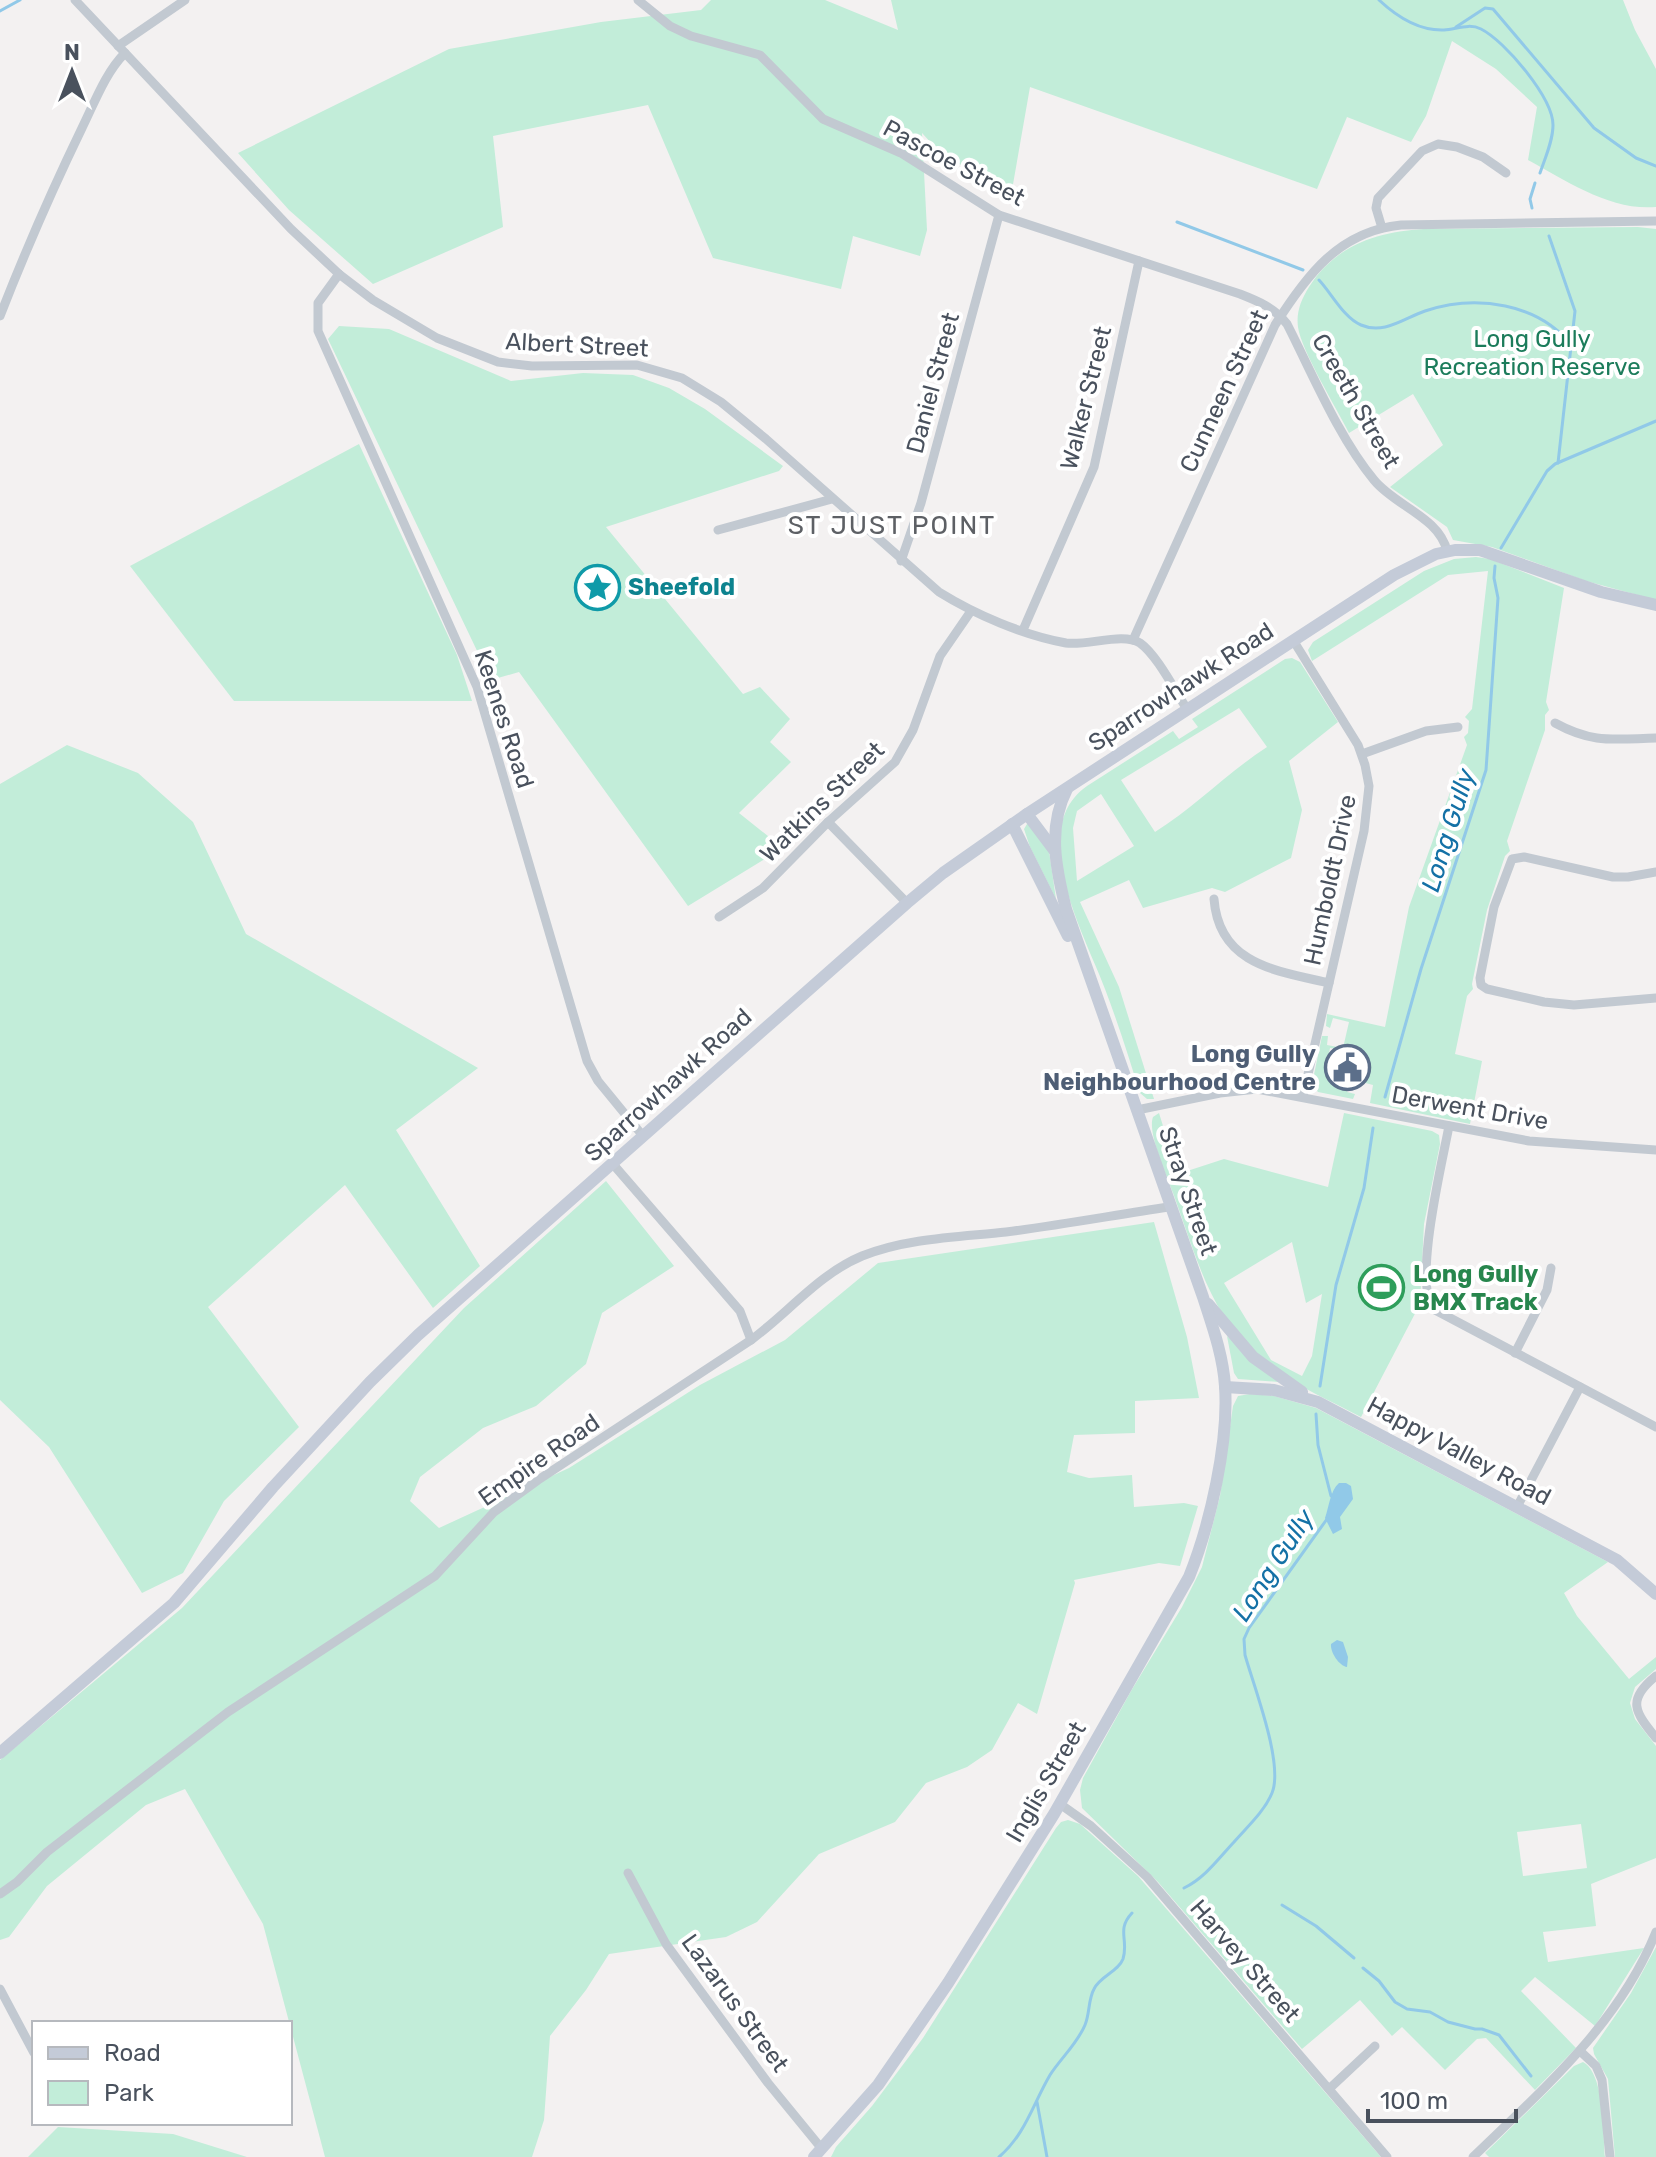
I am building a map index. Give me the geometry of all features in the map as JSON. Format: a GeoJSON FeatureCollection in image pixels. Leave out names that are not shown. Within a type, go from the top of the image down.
{"type":"FeatureCollection","features":[{"type":"Feature","properties":{"kind":"main road"},"geometry":{"type":"LineString","coordinates":[[1447,551],[1470,549],[1488,552],[1587,587],[1656,605]]}},
{"type":"Feature","properties":{"kind":"main road","name":"Sparrowhawk Road"},"geometry":{"type":"LineString","coordinates":[[0,1753],[174,1603],[244,1520],[370,1382],[430,1325],[943,873],[1069,786],[1293,640],[1410,566],[1447,551]]}},
{"type":"Feature","properties":{"kind":"main road","name":"Stray Street"},"geometry":{"type":"LineString","coordinates":[[1069,786],[1057,816],[1055,852],[1066,909],[1203,1297],[1221,1357],[1225,1387]]}},
{"type":"Feature","properties":{"kind":"main road"},"geometry":{"type":"LineString","coordinates":[[1027,814],[1055,852]]}},
{"type":"Feature","properties":{"kind":"main road","name":"Stray Street"},"geometry":{"type":"LineString","coordinates":[[1012,824],[1025,855],[1085,967]]}},
{"type":"Feature","properties":{"kind":"main road"},"geometry":{"type":"LineString","coordinates":[[1203,1297],[1253,1357],[1318,1402]]}},
{"type":"Feature","properties":{"kind":"main road","name":"Happy Valley Road"},"geometry":{"type":"LineString","coordinates":[[1225,1387],[1274,1390],[1318,1402],[1617,1560],[1656,1594]]}},
{"type":"Feature","properties":{"kind":"main road","name":"Inglis Street"},"geometry":{"type":"LineString","coordinates":[[818,2153],[862,2105],[910,2042],[1060,1804],[1181,1592],[1197,1557],[1216,1477],[1225,1387]]}},
{"type":"Feature","properties":{"kind":"street","name":"Albert Street"},"geometry":{"type":"LineString","coordinates":[[75,0],[291,229],[339,274],[373,300],[423,331],[479,356],[520,365],[637,365],[682,378],[733,411],[901,561],[939,592],[971,611],[1049,639],[1079,644],[1133,640]]}},
{"type":"Feature","properties":{"kind":"street"},"geometry":{"type":"LineString","coordinates":[[0,315],[44,208],[122,50],[185,0]]}},
{"type":"Feature","properties":{"kind":"street","name":"Pascoe Street"},"geometry":{"type":"LineString","coordinates":[[638,0],[670,26],[691,36],[760,55],[823,119],[901,153],[999,215],[1240,294],[1281,316]]}},
{"type":"Feature","properties":{"kind":"street"},"geometry":{"type":"LineString","coordinates":[[1382,228],[1376,208],[1378,198],[1428,147],[1442,144],[1457,147],[1488,160],[1506,173]]}},
{"type":"Feature","properties":{"kind":"street","name":"Daniel Street"},"geometry":{"type":"LineString","coordinates":[[901,561],[921,503],[999,215]]}},
{"type":"Feature","properties":{"kind":"street","name":"Cunneen Street"},"geometry":{"type":"LineString","coordinates":[[1133,640],[1262,350],[1281,316],[1332,253],[1353,238],[1382,228],[1421,224],[1656,221]]}},
{"type":"Feature","properties":{"kind":"street","name":"Walker Street"},"geometry":{"type":"LineString","coordinates":[[1023,630],[1094,467],[1139,261]]}},
{"type":"Feature","properties":{"kind":"street","name":"Keenes Road"},"geometry":{"type":"LineString","coordinates":[[339,274],[318,303],[318,331],[477,687],[587,1061],[598,1081],[643,1136]]}},
{"type":"Feature","properties":{"kind":"street","name":"Creeth Street"},"geometry":{"type":"LineString","coordinates":[[1281,316],[1366,470],[1389,496],[1438,531],[1447,551]]}},
{"type":"Feature","properties":{"kind":"street"},"geometry":{"type":"LineString","coordinates":[[718,530],[832,499]]}},
{"type":"Feature","properties":{"kind":"street","name":"Watkins Street"},"geometry":{"type":"LineString","coordinates":[[719,917],[763,888],[828,822],[887,771],[901,754],[940,656],[971,611]]}},
{"type":"Feature","properties":{"kind":"street"},"geometry":{"type":"LineString","coordinates":[[1133,640],[1149,652],[1187,709]]}},
{"type":"Feature","properties":{"kind":"street","name":"Humboldt Drive"},"geometry":{"type":"LineString","coordinates":[[1293,640],[1352,734],[1368,775],[1368,809],[1303,1096]]}},
{"type":"Feature","properties":{"kind":"street"},"geometry":{"type":"LineString","coordinates":[[1555,723],[1580,736],[1594,739],[1656,738]]}},
{"type":"Feature","properties":{"kind":"street"},"geometry":{"type":"LineString","coordinates":[[1362,754],[1426,731],[1458,727]]}},
{"type":"Feature","properties":{"kind":"street"},"geometry":{"type":"LineString","coordinates":[[828,822],[907,903]]}},
{"type":"Feature","properties":{"kind":"street"},"geometry":{"type":"LineString","coordinates":[[1656,872],[1613,877],[1524,857],[1514,858],[1494,907],[1480,983],[1487,989],[1566,1004],[1656,998]]}},
{"type":"Feature","properties":{"kind":"street"},"geometry":{"type":"LineString","coordinates":[[1214,899],[1221,929],[1240,954],[1270,969],[1329,983]]}},
{"type":"Feature","properties":{"kind":"street","name":"Derwent Drive"},"geometry":{"type":"LineString","coordinates":[[1137,1110],[1233,1090],[1257,1089],[1529,1141],[1656,1150]]}},
{"type":"Feature","properties":{"kind":"street"},"geometry":{"type":"LineString","coordinates":[[1449,1126],[1430,1221],[1427,1301],[1435,1310],[1653,1426],[1656,1414]]}},
{"type":"Feature","properties":{"kind":"street"},"geometry":{"type":"LineString","coordinates":[[612,1163],[740,1311],[751,1340]]}},
{"type":"Feature","properties":{"kind":"street","name":"Empire Road"},"geometry":{"type":"LineString","coordinates":[[0,1894],[47,1852],[228,1712],[435,1576],[494,1512],[751,1340],[830,1274],[862,1257],[905,1244],[1169,1207]]}},
{"type":"Feature","properties":{"kind":"street"},"geometry":{"type":"LineString","coordinates":[[1515,1353],[1547,1290],[1551,1268]]}},
{"type":"Feature","properties":{"kind":"street"},"geometry":{"type":"LineString","coordinates":[[1517,1507],[1580,1387]]}},
{"type":"Feature","properties":{"kind":"street"},"geometry":{"type":"LineString","coordinates":[[1656,1676],[1641,1689],[1637,1697],[1637,1710],[1656,1738]]}},
{"type":"Feature","properties":{"kind":"street","name":"Harvey Street"},"geometry":{"type":"LineString","coordinates":[[1060,1804],[1091,1826],[1147,1877],[1387,2157]]}},
{"type":"Feature","properties":{"kind":"street","name":"Lazarus Street"},"geometry":{"type":"LineString","coordinates":[[628,1873],[666,1944],[818,2153]]}},
{"type":"Feature","properties":{"kind":"street"},"geometry":{"type":"LineString","coordinates":[[1473,2157],[1580,2051],[1627,1988],[1656,1932]]}},
{"type":"Feature","properties":{"kind":"street"},"geometry":{"type":"LineString","coordinates":[[0,1989],[32,2049]]}},
{"type":"Feature","properties":{"kind":"street"},"geometry":{"type":"LineString","coordinates":[[1329,2089],[1375,2046]]}},
{"type":"Feature","properties":{"kind":"street"},"geometry":{"type":"LineString","coordinates":[[1580,2051],[1596,2066],[1602,2080],[1610,2157]]}},
{"type":"Feature","properties":{"kind":"green space"},"geometry":{"type":"Polygon","coordinates":[[[711,0],[825,0],[898,30],[891,0],[1623,0],[1656,69],[1656,207],[1622,204],[1589,193],[1528,160],[1537,107],[1496,69],[1452,41],[1426,116],[1411,142],[1347,117],[1317,189],[1030,87],[1012,190],[943,156],[922,133],[927,230],[920,256],[853,236],[841,289],[713,258],[648,105],[493,136],[503,227],[373,284],[289,210],[238,153],[449,49],[601,22],[701,10],[711,0]]]}},
{"type":"Feature","properties":{"kind":"green space","name":"Long Gully Recreation Reserve"},"geometry":{"type":"Polygon","coordinates":[[[1424,229],[1656,229],[1656,600],[1586,581],[1492,547],[1453,540],[1447,527],[1390,487],[1443,445],[1413,394],[1349,433],[1320,380],[1298,327],[1298,311],[1309,287],[1320,273],[1359,243],[1390,233],[1424,229]]]}},
{"type":"Feature","properties":{"kind":"green space"},"geometry":{"type":"Polygon","coordinates":[[[339,326],[389,329],[511,381],[583,373],[633,375],[669,388],[705,409],[783,466],[779,471],[606,527],[743,694],[760,687],[790,719],[770,742],[791,762],[739,813],[783,848],[688,906],[519,672],[491,680],[328,339],[339,326]]]}},
{"type":"Feature","properties":{"kind":"green space"},"geometry":{"type":"Polygon","coordinates":[[[359,444],[457,655],[472,701],[234,701],[130,566],[359,444]]]}},
{"type":"Feature","properties":{"kind":"green space"},"geometry":{"type":"Polygon","coordinates":[[[1454,559],[1490,559],[1564,588],[1546,702],[1549,710],[1545,715],[1545,730],[1507,841],[1510,851],[1505,856],[1487,910],[1473,989],[1467,996],[1455,1054],[1482,1061],[1470,1124],[1370,1103],[1373,1085],[1358,1081],[1362,1079],[1366,1054],[1330,1048],[1329,1070],[1334,1071],[1336,1080],[1349,1083],[1347,1092],[1355,1094],[1353,1099],[1318,1092],[1312,1084],[1322,1036],[1328,1036],[1327,1045],[1343,1048],[1349,1022],[1333,1018],[1330,1028],[1326,1026],[1327,1014],[1385,1027],[1409,907],[1467,745],[1464,737],[1468,733],[1469,721],[1465,717],[1472,709],[1488,571],[1448,575],[1312,661],[1308,650],[1313,642],[1424,571],[1454,559]]]}},
{"type":"Feature","properties":{"kind":"green space"},"geometry":{"type":"Polygon","coordinates":[[[1285,659],[1300,662],[1338,722],[1289,761],[1302,810],[1291,858],[1225,892],[1212,888],[1143,908],[1129,880],[1080,902],[1119,987],[1154,1099],[1147,1099],[1140,1093],[1110,1002],[1074,913],[1060,855],[1061,828],[1069,805],[1087,786],[1173,731],[1179,739],[1198,727],[1192,719],[1285,659]],[[1239,708],[1121,780],[1155,832],[1267,747],[1239,708]],[[1101,794],[1077,811],[1073,828],[1077,881],[1134,846],[1101,794]]]}},
{"type":"Feature","properties":{"kind":"green space"},"geometry":{"type":"Polygon","coordinates":[[[67,745],[138,773],[193,822],[246,934],[478,1068],[396,1130],[480,1266],[433,1308],[345,1185],[208,1307],[299,1427],[224,1501],[183,1573],[142,1593],[49,1447],[0,1400],[0,784],[67,745]]]}},
{"type":"Feature","properties":{"kind":"green space"},"geometry":{"type":"Polygon","coordinates":[[[1027,824],[1049,851],[1056,899],[1030,847],[1024,829],[1027,824]]]}},
{"type":"Feature","properties":{"kind":"green space"},"geometry":{"type":"Polygon","coordinates":[[[1159,1113],[1178,1174],[1224,1159],[1328,1187],[1344,1113],[1439,1135],[1440,1144],[1424,1224],[1420,1304],[1361,1417],[1292,1381],[1267,1364],[1239,1337],[1226,1319],[1196,1258],[1162,1166],[1155,1144],[1153,1117],[1159,1113]],[[1292,1242],[1224,1283],[1271,1360],[1302,1376],[1312,1356],[1322,1294],[1306,1303],[1292,1242]]]}},
{"type":"Feature","properties":{"kind":"green space"},"geometry":{"type":"Polygon","coordinates":[[[606,1181],[674,1266],[602,1313],[586,1364],[536,1406],[483,1428],[420,1477],[410,1501],[439,1528],[569,1468],[700,1385],[785,1340],[878,1263],[1154,1222],[1187,1337],[1199,1398],[1135,1401],[1135,1433],[1074,1435],[1067,1472],[1089,1478],[1132,1475],[1134,1507],[1184,1503],[1198,1506],[1180,1566],[1159,1563],[1074,1580],[1037,1714],[1018,1703],[992,1750],[967,1767],[926,1783],[895,1822],[819,1854],[757,1922],[726,1937],[609,1954],[550,2036],[544,2120],[532,2157],[325,2157],[292,2033],[292,2021],[289,2021],[263,1924],[185,1789],[146,1805],[47,1886],[9,1937],[0,1940],[0,1760],[182,1608],[464,1308],[606,1181]]]}},
{"type":"Feature","properties":{"kind":"green space"},"geometry":{"type":"Polygon","coordinates":[[[1227,1336],[1279,1382],[1238,1379],[1227,1336]]]}},
{"type":"Feature","properties":{"kind":"green space"},"geometry":{"type":"Polygon","coordinates":[[[1238,1396],[1274,1396],[1316,1408],[1608,1562],[1564,1593],[1577,1616],[1629,1679],[1656,1657],[1656,1669],[1635,1687],[1630,1703],[1635,1719],[1656,1746],[1656,1858],[1591,1884],[1596,1926],[1543,1932],[1548,1962],[1644,1948],[1595,2026],[1535,1977],[1521,1991],[1576,2048],[1535,2090],[1486,2038],[1477,2039],[1445,2070],[1402,2027],[1392,2036],[1360,2000],[1302,2049],[1158,1882],[1082,1808],[1080,1790],[1083,1778],[1202,1567],[1220,1496],[1233,1406],[1238,1396]],[[1581,1824],[1517,1832],[1523,1876],[1587,1868],[1581,1824]]]}},
{"type":"Feature","properties":{"kind":"green space"},"geometry":{"type":"Polygon","coordinates":[[[1068,1820],[1080,1824],[1138,1876],[1381,2157],[831,2157],[923,2038],[1056,1828],[1068,1820]]]}},
{"type":"Feature","properties":{"kind":"green space"},"geometry":{"type":"Polygon","coordinates":[[[1656,1947],[1656,2157],[1615,2157],[1608,2079],[1593,2048],[1631,1993],[1656,1947]]]}},
{"type":"Feature","properties":{"kind":"green space"},"geometry":{"type":"Polygon","coordinates":[[[1583,2062],[1590,2069],[1599,2091],[1605,2157],[1489,2157],[1485,2153],[1574,2066],[1583,2062]]]}},
{"type":"Feature","properties":{"kind":"green space"},"geometry":{"type":"Polygon","coordinates":[[[58,2127],[173,2134],[247,2157],[28,2157],[58,2127]]]}},
{"type":"Feature","properties":{"kind":"water"},"geometry":{"type":"Polygon","coordinates":[[[1339,1483],[1351,1486],[1353,1499],[1340,1517],[1342,1529],[1333,1534],[1325,1518],[1339,1483]]]}},
{"type":"Feature","properties":{"kind":"water"},"geometry":{"type":"Polygon","coordinates":[[[1337,1640],[1343,1642],[1348,1657],[1347,1667],[1338,1661],[1332,1651],[1331,1644],[1337,1640]]]}},
{"type":"Feature","properties":{"kind":"waterway"},"geometry":{"type":"LineString","coordinates":[[0,11],[20,0]]}},
{"type":"Feature","properties":{"kind":"waterway"},"geometry":{"type":"LineString","coordinates":[[1379,0],[1400,17],[1417,25],[1435,30],[1472,26],[1491,35],[1502,45],[1537,86],[1551,114],[1552,137],[1540,173]]}},
{"type":"Feature","properties":{"kind":"waterway"},"geometry":{"type":"LineString","coordinates":[[1456,27],[1485,8],[1493,9],[1594,128],[1636,158],[1656,166]]}},
{"type":"Feature","properties":{"kind":"waterway"},"geometry":{"type":"LineString","coordinates":[[1532,208],[1530,199],[1535,183]]}},
{"type":"Feature","properties":{"kind":"waterway"},"geometry":{"type":"LineString","coordinates":[[1177,222],[1303,270]]}},
{"type":"Feature","properties":{"kind":"waterway"},"geometry":{"type":"LineString","coordinates":[[1549,236],[1575,311],[1558,463]]}},
{"type":"Feature","properties":{"kind":"waterway"},"geometry":{"type":"LineString","coordinates":[[1319,280],[1349,317],[1369,328],[1386,327],[1445,306],[1485,303],[1505,306],[1542,320],[1572,346]]}},
{"type":"Feature","properties":{"kind":"waterway","name":"Long Gully"},"geometry":{"type":"LineString","coordinates":[[1501,548],[1547,471],[1555,464],[1656,421]]}},
{"type":"Feature","properties":{"kind":"waterway","name":"Long Gully"},"geometry":{"type":"LineString","coordinates":[[1385,1097],[1421,969],[1486,770],[1498,598],[1495,566]]}},
{"type":"Feature","properties":{"kind":"waterway","name":"Long Gully"},"geometry":{"type":"LineString","coordinates":[[1320,1386],[1336,1285],[1364,1188],[1373,1128]]}},
{"type":"Feature","properties":{"kind":"waterway","name":"Long Gully"},"geometry":{"type":"LineString","coordinates":[[1316,1414],[1318,1445],[1331,1496]]}},
{"type":"Feature","properties":{"kind":"waterway","name":"Long Gully"},"geometry":{"type":"LineString","coordinates":[[1184,1888],[1199,1879],[1217,1861],[1260,1813],[1272,1793],[1275,1780],[1271,1745],[1245,1655],[1244,1639],[1327,1519]]}},
{"type":"Feature","properties":{"kind":"waterway"},"geometry":{"type":"LineString","coordinates":[[1282,1905],[1316,1926],[1354,1958]]}},
{"type":"Feature","properties":{"kind":"waterway","name":"Long Gully"},"geometry":{"type":"LineString","coordinates":[[999,2157],[1016,2139],[1050,2075],[1082,2032],[1097,1985],[1121,1963],[1125,1925],[1132,1913]]}},
{"type":"Feature","properties":{"kind":"waterway"},"geometry":{"type":"LineString","coordinates":[[1363,1968],[1379,1981],[1395,2002],[1407,2009],[1430,2012],[1448,2022],[1499,2035],[1531,2076]]}},
{"type":"Feature","properties":{"kind":"waterway"},"geometry":{"type":"LineString","coordinates":[[1037,2102],[1047,2157]]}},
{"type":"Feature","properties":{"kind":"place","name":"Sheefold"},"geometry":{"type":"Point","coordinates":[597,587]}},
{"type":"Feature","properties":{"kind":"place","name":"Long Gully Neighbourhood Centre"},"geometry":{"type":"Point","coordinates":[1347,1068]}},
{"type":"Feature","properties":{"kind":"place","name":"Long Gully BMX Track"},"geometry":{"type":"Point","coordinates":[1382,1288]}},
{"type":"Feature","properties":{"kind":"district","name":"ST JUST POINT"},"geometry":{"type":"Point","coordinates":[892,525]}}]}
